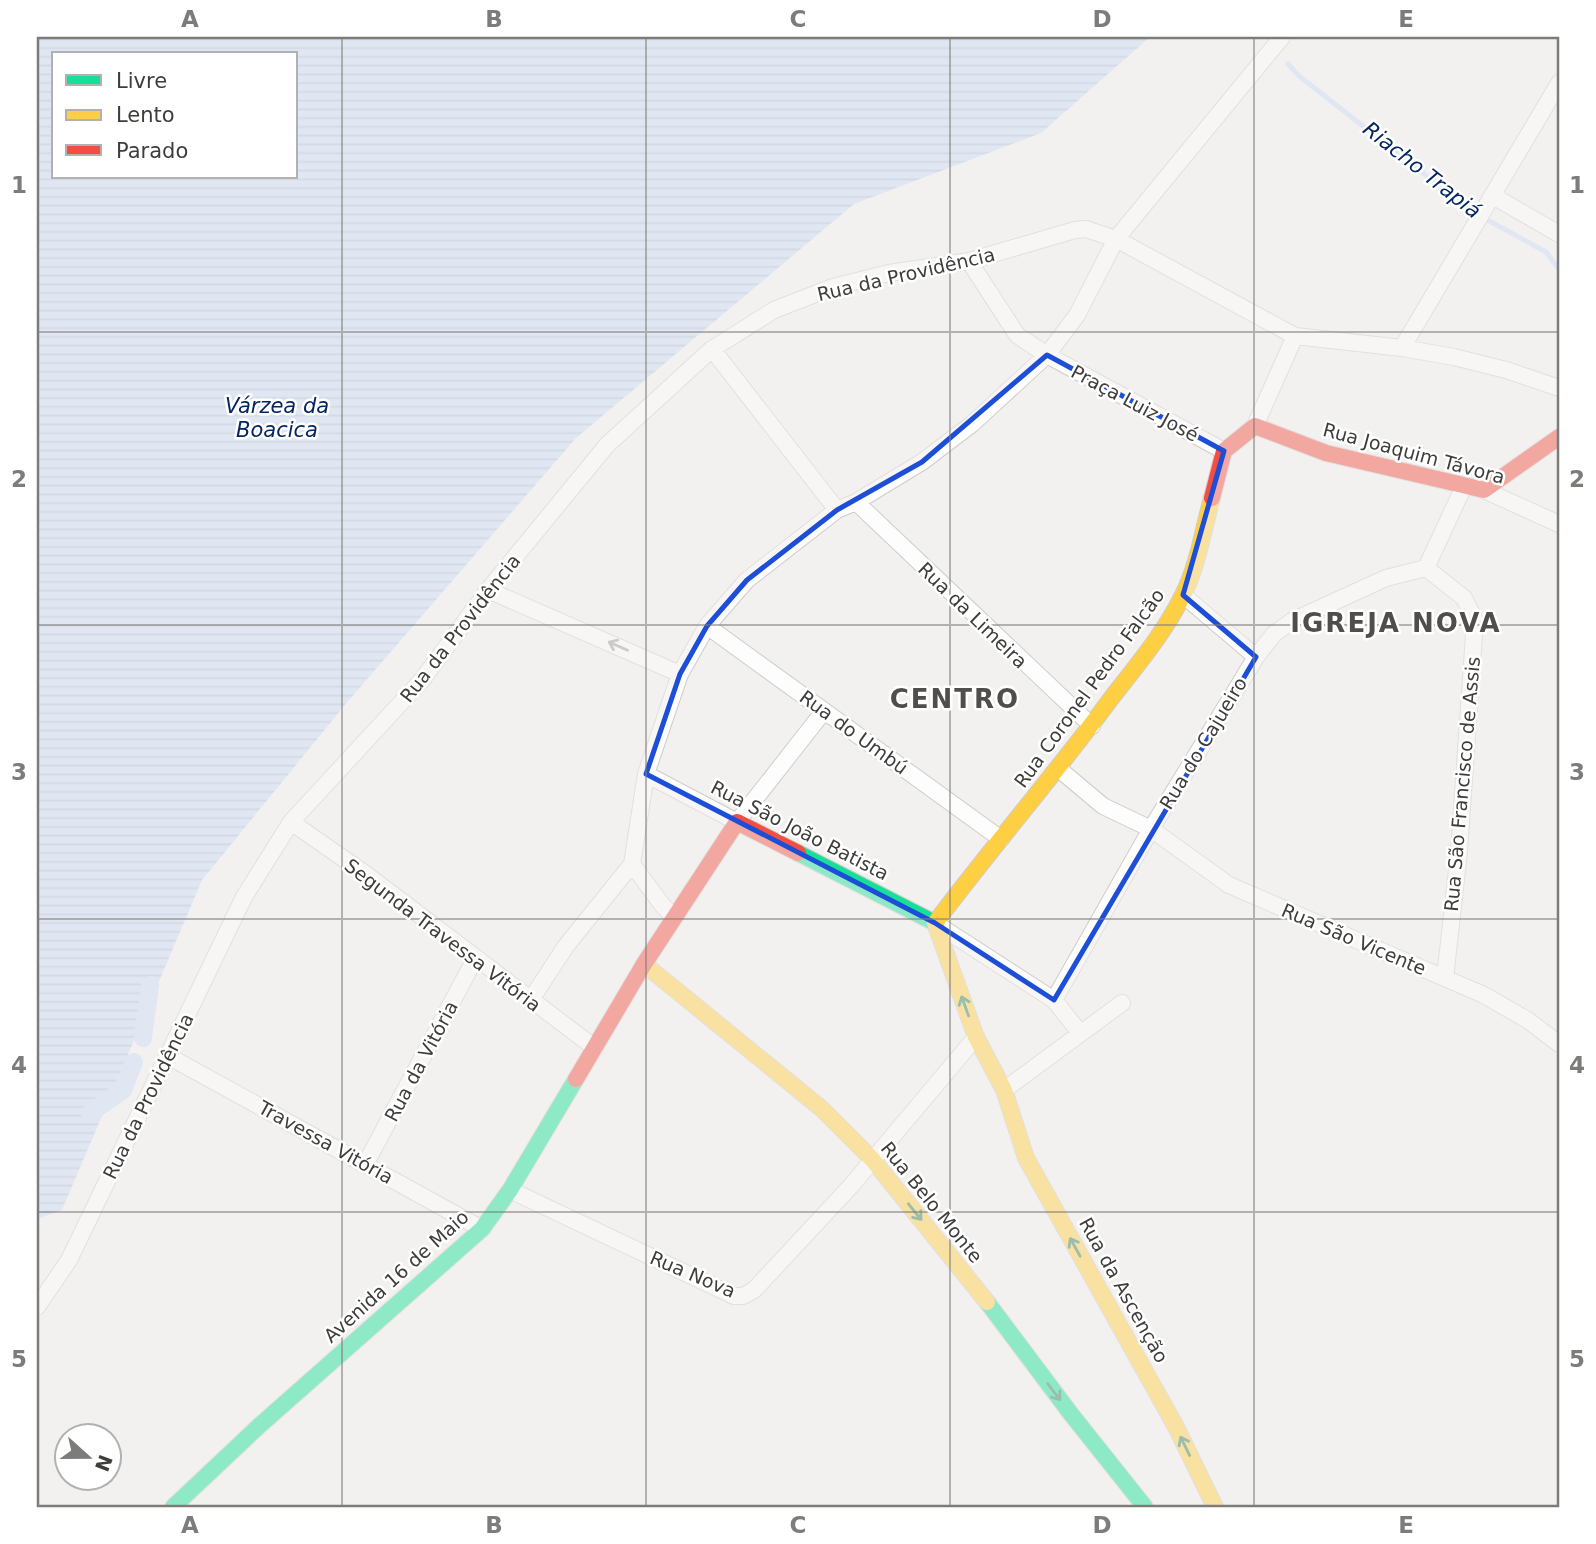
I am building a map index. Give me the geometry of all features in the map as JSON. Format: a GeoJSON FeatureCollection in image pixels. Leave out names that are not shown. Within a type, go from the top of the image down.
{"type":"FeatureCollection","features":[{"type":"Feature","properties":{"kind":"street"},"geometry":{"type":"LineString","coordinates":[[530,1001],[566,947],[632,864],[646,774],[680,674],[707,626],[747,580],[837,510],[856,502],[922,462],[962,432],[1046,355],[1077,315],[1116,239],[1282,37]]}},
{"type":"Feature","properties":{"kind":"street"},"geometry":{"type":"LineString","coordinates":[[1402,348],[1559,83]]}},
{"type":"Feature","properties":{"kind":"street"},"geometry":{"type":"LineString","coordinates":[[1490,201],[1559,234]]}},
{"type":"Feature","properties":{"kind":"street","name":"Rua da Providência"},"geometry":{"type":"LineString","coordinates":[[37,1307],[69,1260],[244,897],[291,822],[422,680],[488,590],[607,445],[712,349],[774,310],[833,287],[889,273],[969,261],[1086,229],[1116,239],[1294,336]]}},
{"type":"Feature","properties":{"kind":"street","name":"Praça Luiz José"},"geometry":{"type":"LineString","coordinates":[[969,261],[1017,335],[1046,355],[1224,451]]}},
{"type":"Feature","properties":{"kind":"street"},"geometry":{"type":"LineString","coordinates":[[1224,451],[1255,426],[1294,336],[1402,348],[1454,357],[1506,370],[1559,388]]}},
{"type":"Feature","properties":{"kind":"street"},"geometry":{"type":"LineString","coordinates":[[712,349],[837,510]]}},
{"type":"Feature","properties":{"kind":"street","name":"Rua Joaquim Távora"},"geometry":{"type":"LineString","coordinates":[[1255,426],[1326,453],[1484,491],[1559,524]]}},
{"type":"Feature","properties":{"kind":"street"},"geometry":{"type":"LineString","coordinates":[[1484,491],[1559,437]]}},
{"type":"Feature","properties":{"kind":"street","name":"Rua Coronel Pedro Falcão"},"geometry":{"type":"LineString","coordinates":[[935,923],[1092,726],[1159,635],[1183,596],[1194,566],[1224,451]]}},
{"type":"Feature","properties":{"kind":"street"},"geometry":{"type":"LineString","coordinates":[[1426,568],[1464,486]]}},
{"type":"Feature","properties":{"kind":"street","name":"Rua da Limeira"},"geometry":{"type":"LineString","coordinates":[[856,502],[1092,726]]}},
{"type":"Feature","properties":{"kind":"street","name":"Rua do Cajueiro"},"geometry":{"type":"LineString","coordinates":[[1054,1000],[1151,829],[1256,657],[1274,634],[1292,621],[1386,578],[1426,568]]}},
{"type":"Feature","properties":{"kind":"street","name":"Rua São Francisco de Assis"},"geometry":{"type":"LineString","coordinates":[[1426,568],[1464,598],[1475,620],[1459,852],[1445,978]]}},
{"type":"Feature","properties":{"kind":"street"},"geometry":{"type":"LineString","coordinates":[[488,590],[680,674]]}},
{"type":"Feature","properties":{"kind":"street"},"geometry":{"type":"LineString","coordinates":[[1183,596],[1256,657]]}},
{"type":"Feature","properties":{"kind":"street","name":"Rua do Umbú"},"geometry":{"type":"LineString","coordinates":[[707,626],[1000,839]]}},
{"type":"Feature","properties":{"kind":"street"},"geometry":{"type":"LineString","coordinates":[[737,822],[824,711]]}},
{"type":"Feature","properties":{"kind":"street","name":"Rua São Vicente"},"geometry":{"type":"LineString","coordinates":[[1059,769],[1103,806],[1151,829],[1229,885],[1483,995],[1529,1021],[1559,1044]]}},
{"type":"Feature","properties":{"kind":"street","name":"Rua São João Batista"},"geometry":{"type":"LineString","coordinates":[[646,774],[935,923]]}},
{"type":"Feature","properties":{"kind":"street","name":"Segunda Travessa Vitória"},"geometry":{"type":"LineString","coordinates":[[291,822],[595,1048]]}},
{"type":"Feature","properties":{"kind":"street","name":"Avenida 16 de Maio"},"geometry":{"type":"LineString","coordinates":[[173,1507],[259,1426],[482,1229],[510,1190],[644,964],[737,822]]}},
{"type":"Feature","properties":{"kind":"street"},"geometry":{"type":"LineString","coordinates":[[632,864],[674,917]]}},
{"type":"Feature","properties":{"kind":"street"},"geometry":{"type":"LineString","coordinates":[[935,923],[1054,1000],[1080,1033]]}},
{"type":"Feature","properties":{"kind":"street","name":"Rua da Ascenção"},"geometry":{"type":"LineString","coordinates":[[935,923],[976,1037],[1004,1090],[1026,1157],[1176,1427],[1215,1507]]}},
{"type":"Feature","properties":{"kind":"street","name":"Rua da Vitória"},"geometry":{"type":"LineString","coordinates":[[366,1163],[475,959]]}},
{"type":"Feature","properties":{"kind":"street","name":"Rua Belo Monte"},"geometry":{"type":"LineString","coordinates":[[644,964],[822,1109],[872,1159],[996,1313],[1145,1507]]}},
{"type":"Feature","properties":{"kind":"street"},"geometry":{"type":"LineString","coordinates":[[1004,1090],[1122,1003]]}},
{"type":"Feature","properties":{"kind":"street"},"geometry":{"type":"LineString","coordinates":[[872,1159],[976,1037]]}},
{"type":"Feature","properties":{"kind":"street","name":"Travessa Vitória"},"geometry":{"type":"LineString","coordinates":[[168,1056],[482,1229]]}},
{"type":"Feature","properties":{"kind":"street","name":"Rua Nova"},"geometry":{"type":"LineString","coordinates":[[510,1190],[734,1296],[743,1296],[754,1290],[850,1187],[872,1159]]}},
{"type":"Feature","properties":{"kind":"highlighted area"},"geometry":{"type":"Polygon","coordinates":[[[1047,355],[1224,451],[1183,595],[1256,657],[1054,1000],[935,923],[646,774],[680,674],[707,626],[747,580],[837,510],[922,462],[1047,355]]]}},
{"type":"Feature","properties":{"kind":"water","name":"Várzea da Boacica"},"geometry":{"type":"Polygon","coordinates":[[[37,37],[1150,37],[1041,133],[854,204],[576,438],[349,700],[202,880],[62,1210],[37,1219],[37,37]]]}},
{"type":"Feature","properties":{"kind":"waterway","name":"Riacho Trapiá"},"geometry":{"type":"LineString","coordinates":[[1288,64],[1299,76],[1473,212],[1546,252],[1559,269]]}},
{"type":"Feature","properties":{"kind":"waterway"},"geometry":{"type":"LineString","coordinates":[[143,1038],[150,985]]}},
{"type":"Feature","properties":{"kind":"waterway"},"geometry":{"type":"LineString","coordinates":[[90,1113],[123,1090],[134,1062]]}},
{"type":"Feature","properties":{"kind":"traffic: fast"},"geometry":{"type":"LineString","coordinates":[[798,853],[935,923]]}},
{"type":"Feature","properties":{"kind":"traffic: fast"},"geometry":{"type":"LineString","coordinates":[[173,1507],[259,1426],[482,1229],[510,1190],[576,1079]]}},
{"type":"Feature","properties":{"kind":"traffic: fast"},"geometry":{"type":"LineString","coordinates":[[987,1302],[1145,1507]]}},
{"type":"Feature","properties":{"kind":"traffic: slow"},"geometry":{"type":"LineString","coordinates":[[935,923],[1091,725],[1168,622],[1193,572],[1212,498]]}},
{"type":"Feature","properties":{"kind":"traffic: slow"},"geometry":{"type":"LineString","coordinates":[[935,923],[976,1037],[1004,1090],[1026,1158],[1176,1427],[1215,1507]]}},
{"type":"Feature","properties":{"kind":"traffic: slow"},"geometry":{"type":"LineString","coordinates":[[644,964],[822,1109],[872,1159],[987,1302]]}},
{"type":"Feature","properties":{"kind":"traffic: jam"},"geometry":{"type":"LineString","coordinates":[[1212,498],[1224,451],[1255,426],[1326,453],[1484,490],[1559,437]]}},
{"type":"Feature","properties":{"kind":"traffic: jam"},"geometry":{"type":"LineString","coordinates":[[576,1079],[644,964],[737,822],[798,853]]}},
{"type":"Feature","properties":{"kind":"district","name":"IGREJA NOVA"},"geometry":{"type":"Point","coordinates":[1396,623]}},
{"type":"Feature","properties":{"kind":"district","name":"CENTRO"},"geometry":{"type":"Point","coordinates":[955,699]}}]}
